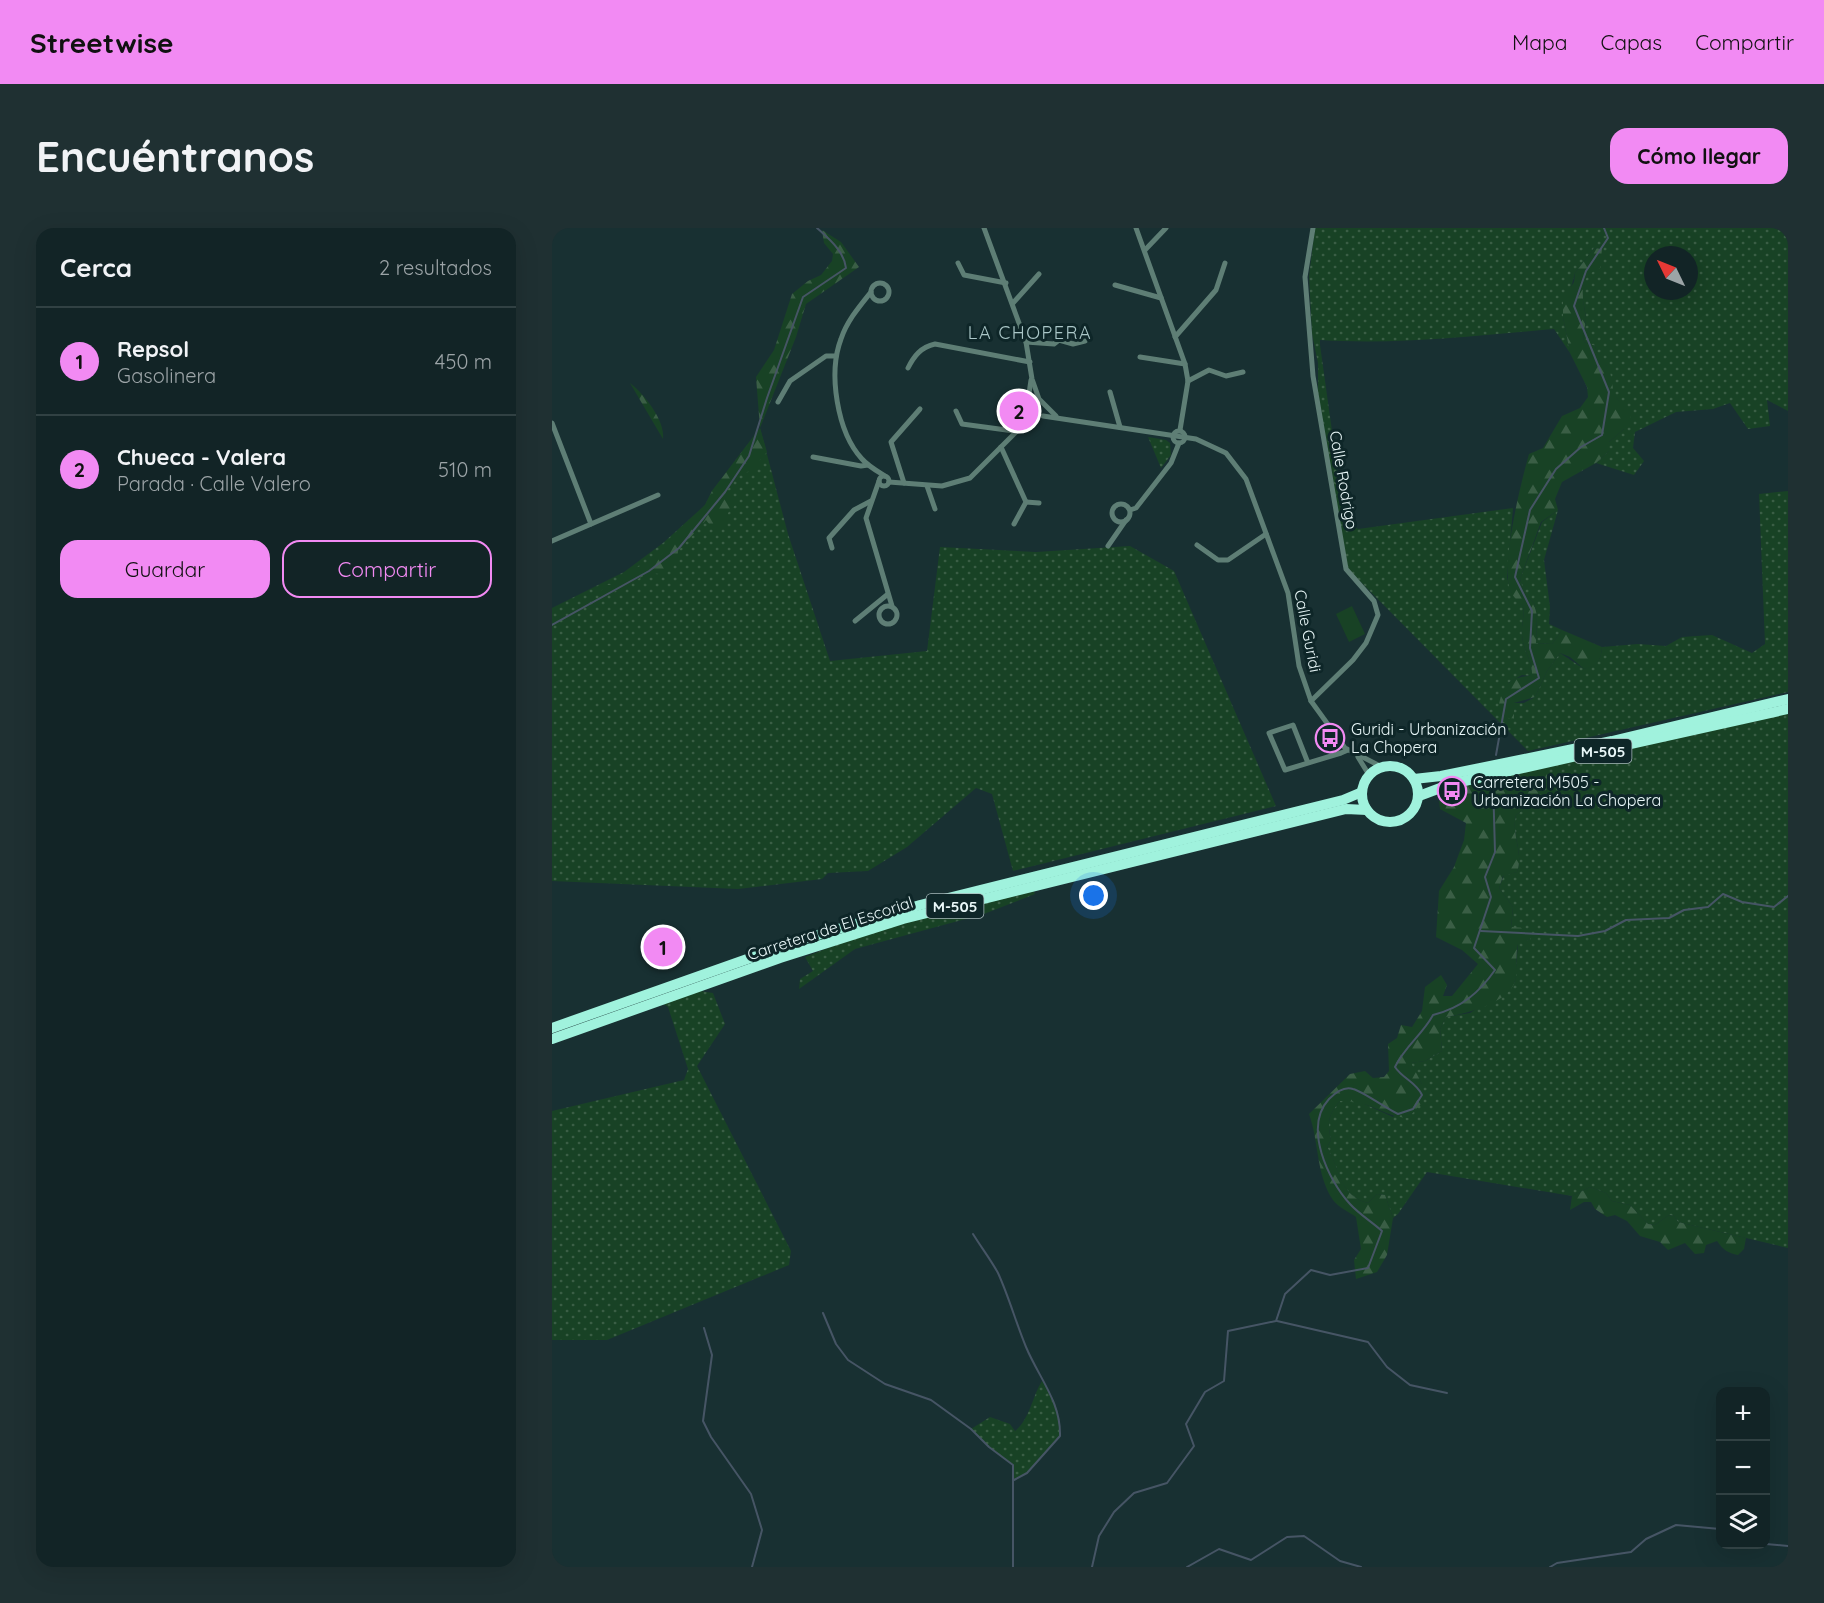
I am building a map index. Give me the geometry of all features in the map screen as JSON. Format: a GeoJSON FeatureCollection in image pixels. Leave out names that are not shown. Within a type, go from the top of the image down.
{"type":"FeatureCollection","features":[{"type":"Feature","properties":{"kind":"highway","name":"M-505"},"geometry":{"type":"LineString","coordinates":[[1382,767],[1400,767],[1414,778],[1441,776],[1612,741],[1788,699]]}},
{"type":"Feature","properties":{"kind":"highway","name":"M-505"},"geometry":{"type":"LineString","coordinates":[[1367,810],[1374,818],[1393,823],[1410,814],[1419,796],[1451,784],[1788,710]]}},
{"type":"Feature","properties":{"kind":"highway"},"geometry":{"type":"LineString","coordinates":[[1367,810],[1362,792],[1369,775],[1382,767]]}},
{"type":"Feature","properties":{"kind":"highway"},"geometry":{"type":"LineString","coordinates":[[1414,778],[1419,796]]}},
{"type":"Feature","properties":{"kind":"highway","name":"Carretera de El Escorial"},"geometry":{"type":"LineString","coordinates":[[552,1029],[804,939],[920,905],[1332,802],[1362,792]]}},
{"type":"Feature","properties":{"kind":"highway","name":"Carretera de El Escorial"},"geometry":{"type":"LineString","coordinates":[[552,1039],[780,958],[903,919],[1346,809],[1367,810]]}},
{"type":"Feature","properties":{"kind":"street"},"geometry":{"type":"LineString","coordinates":[[984,228],[1013,303],[1026,342],[1032,379],[1044,406],[1042,416],[1035,420],[1029,419],[1023,412]]}},
{"type":"Feature","properties":{"kind":"street"},"geometry":{"type":"LineString","coordinates":[[1136,228],[1185,364],[1188,381],[1180,430],[1173,436],[1179,443]]}},
{"type":"Feature","properties":{"kind":"street"},"geometry":{"type":"LineString","coordinates":[[1145,250],[1166,228]]}},
{"type":"Feature","properties":{"kind":"street","name":"Calle Rodrigo"},"geometry":{"type":"LineString","coordinates":[[1311,701],[1353,660],[1366,643],[1378,615],[1374,601],[1346,569],[1312,376],[1305,277],[1313,228]]}},
{"type":"Feature","properties":{"kind":"street"},"geometry":{"type":"LineString","coordinates":[[958,263],[964,275],[1006,283]]}},
{"type":"Feature","properties":{"kind":"street"},"geometry":{"type":"LineString","coordinates":[[1175,337],[1216,290],[1225,263]]}},
{"type":"Feature","properties":{"kind":"street"},"geometry":{"type":"LineString","coordinates":[[1013,303],[1039,274]]}},
{"type":"Feature","properties":{"kind":"street"},"geometry":{"type":"LineString","coordinates":[[1115,285],[1161,298]]}},
{"type":"Feature","properties":{"kind":"street"},"geometry":{"type":"LineString","coordinates":[[871,292],[853,315],[836,356],[835,392],[842,418],[853,444],[870,467],[884,480],[942,486],[970,478],[1014,431],[1029,419]]}},
{"type":"Feature","properties":{"kind":"street"},"geometry":{"type":"LineString","coordinates":[[1026,342],[1054,344],[1059,340],[1073,344],[1086,341]]}},
{"type":"Feature","properties":{"kind":"street"},"geometry":{"type":"LineString","coordinates":[[908,368],[912,359],[925,346],[935,344],[1030,362]]}},
{"type":"Feature","properties":{"kind":"street"},"geometry":{"type":"LineString","coordinates":[[778,402],[790,381],[826,357],[836,356]]}},
{"type":"Feature","properties":{"kind":"street"},"geometry":{"type":"LineString","coordinates":[[1140,357],[1185,364]]}},
{"type":"Feature","properties":{"kind":"street"},"geometry":{"type":"LineString","coordinates":[[1188,381],[1209,370],[1226,376],[1243,372]]}},
{"type":"Feature","properties":{"kind":"street"},"geometry":{"type":"LineString","coordinates":[[1014,431],[1023,412],[1023,405],[1028,400],[1032,379]]}},
{"type":"Feature","properties":{"kind":"street"},"geometry":{"type":"LineString","coordinates":[[1110,392],[1120,427]]}},
{"type":"Feature","properties":{"kind":"street"},"geometry":{"type":"LineString","coordinates":[[1028,400],[1039,399]]}},
{"type":"Feature","properties":{"kind":"street","name":"Calle Guridi"},"geometry":{"type":"LineString","coordinates":[[1044,406],[1057,416]]}},
{"type":"Feature","properties":{"kind":"street"},"geometry":{"type":"LineString","coordinates":[[904,483],[891,442],[920,409]]}},
{"type":"Feature","properties":{"kind":"street"},"geometry":{"type":"LineString","coordinates":[[956,411],[962,424],[1014,431]]}},
{"type":"Feature","properties":{"kind":"street","name":"Calle Guridi"},"geometry":{"type":"LineString","coordinates":[[1042,416],[1057,416],[1207,442],[1233,459],[1246,479],[1288,593],[1299,666],[1311,701],[1348,750],[1382,767]]}},
{"type":"Feature","properties":{"kind":"street"},"geometry":{"type":"LineString","coordinates":[[552,423],[554,435],[591,524]]}},
{"type":"Feature","properties":{"kind":"street"},"geometry":{"type":"LineString","coordinates":[[1108,546],[1126,520],[1130,510],[1136,508],[1171,463],[1179,443],[1186,438],[1180,430]]}},
{"type":"Feature","properties":{"kind":"street"},"geometry":{"type":"LineString","coordinates":[[1001,447],[1026,502]]}},
{"type":"Feature","properties":{"kind":"street"},"geometry":{"type":"LineString","coordinates":[[813,457],[870,467]]}},
{"type":"Feature","properties":{"kind":"street"},"geometry":{"type":"LineString","coordinates":[[884,480],[872,500],[866,518],[867,528],[892,606]]}},
{"type":"Feature","properties":{"kind":"street"},"geometry":{"type":"LineString","coordinates":[[927,486],[935,509]]}},
{"type":"Feature","properties":{"kind":"street"},"geometry":{"type":"LineString","coordinates":[[552,541],[658,495]]}},
{"type":"Feature","properties":{"kind":"street"},"geometry":{"type":"LineString","coordinates":[[832,548],[829,538],[854,510],[872,500]]}},
{"type":"Feature","properties":{"kind":"street"},"geometry":{"type":"LineString","coordinates":[[1026,502],[1039,503]]}},
{"type":"Feature","properties":{"kind":"street"},"geometry":{"type":"LineString","coordinates":[[1014,524],[1026,502]]}},
{"type":"Feature","properties":{"kind":"street"},"geometry":{"type":"LineString","coordinates":[[1126,520],[1116,520],[1112,511],[1115,505],[1122,503],[1130,510]]}},
{"type":"Feature","properties":{"kind":"street"},"geometry":{"type":"LineString","coordinates":[[1197,544],[1218,560],[1228,560],[1266,534]]}},
{"type":"Feature","properties":{"kind":"street"},"geometry":{"type":"LineString","coordinates":[[855,621],[888,594]]}},
{"type":"Feature","properties":{"kind":"street"},"geometry":{"type":"LineString","coordinates":[[1308,763],[1293,725],[1269,733],[1285,770],[1308,763],[1348,750]]}},
{"type":"Feature","properties":{"kind":"street"},"geometry":{"type":"LineString","coordinates":[[1355,753],[1369,775]]}},
{"type":"Feature","properties":{"kind":"green space"},"geometry":{"type":"Polygon","coordinates":[[[1315,228],[1788,228],[1788,411],[1767,400],[1770,426],[1748,429],[1730,403],[1713,409],[1676,412],[1635,432],[1633,448],[1644,461],[1634,475],[1596,463],[1609,451],[1609,442],[1624,429],[1621,404],[1612,392],[1607,366],[1598,358],[1595,346],[1584,342],[1586,319],[1582,288],[1586,277],[1600,258],[1602,249],[1594,248],[1575,273],[1563,317],[1570,353],[1554,329],[1408,341],[1320,340],[1320,345],[1344,517],[1358,529],[1513,508],[1507,577],[1511,592],[1523,606],[1522,635],[1532,676],[1522,675],[1508,683],[1514,714],[1514,703],[1524,703],[1535,697],[1547,671],[1560,653],[1584,669],[1598,662],[1602,647],[1638,644],[1666,646],[1682,637],[1712,635],[1752,653],[1765,644],[1759,494],[1788,491],[1788,692],[1528,751],[1348,569],[1318,393],[1318,363],[1312,334],[1309,276],[1315,228]]]}},
{"type":"Feature","properties":{"kind":"green space"},"geometry":{"type":"Polygon","coordinates":[[[822,230],[841,242],[859,267],[806,304],[796,337],[760,428],[756,377],[774,350],[792,294],[808,281],[821,275],[832,261],[833,254],[824,243],[822,230]]]}},
{"type":"Feature","properties":{"kind":"green space"},"geometry":{"type":"Polygon","coordinates":[[[1594,248],[1602,249],[1600,268],[1592,272],[1584,283],[1586,318],[1584,342],[1595,346],[1610,371],[1614,393],[1627,406],[1631,417],[1624,429],[1609,442],[1609,451],[1596,463],[1562,482],[1555,499],[1558,510],[1541,522],[1520,579],[1524,593],[1534,603],[1537,616],[1536,643],[1552,644],[1562,630],[1602,647],[1598,662],[1584,669],[1570,657],[1560,653],[1547,671],[1535,697],[1514,703],[1514,719],[1503,717],[1498,712],[1503,690],[1517,678],[1532,676],[1522,635],[1523,606],[1512,594],[1508,580],[1513,524],[1529,454],[1543,448],[1562,416],[1580,408],[1588,397],[1587,387],[1570,353],[1563,317],[1563,300],[1574,282],[1575,273],[1594,248]]]}},
{"type":"Feature","properties":{"kind":"green space"},"geometry":{"type":"Polygon","coordinates":[[[630,383],[657,416],[661,424],[663,439],[630,383]]]}},
{"type":"Feature","properties":{"kind":"green space"},"geometry":{"type":"Polygon","coordinates":[[[760,428],[788,534],[830,661],[927,651],[940,547],[1036,552],[1130,546],[1174,571],[1276,806],[1013,871],[992,794],[976,788],[907,847],[868,871],[828,873],[822,879],[738,889],[552,881],[552,608],[624,572],[663,543],[705,505],[712,491],[760,428]]]}},
{"type":"Feature","properties":{"kind":"green space"},"geometry":{"type":"Polygon","coordinates":[[[760,428],[767,452],[752,470],[738,476],[726,492],[735,501],[735,505],[728,513],[727,524],[713,529],[706,520],[678,551],[677,561],[670,563],[660,574],[645,575],[616,591],[599,593],[607,585],[615,585],[619,576],[659,557],[705,505],[712,491],[760,428]]]}},
{"type":"Feature","properties":{"kind":"green space"},"geometry":{"type":"Polygon","coordinates":[[[1148,437],[1166,440],[1170,443],[1171,455],[1161,468],[1148,437]]]}},
{"type":"Feature","properties":{"kind":"green space"},"geometry":{"type":"Polygon","coordinates":[[[1558,510],[1544,560],[1550,607],[1549,624],[1562,630],[1552,644],[1536,643],[1537,616],[1534,603],[1524,593],[1520,579],[1542,522],[1558,510]]]}},
{"type":"Feature","properties":{"kind":"green space"},"geometry":{"type":"Polygon","coordinates":[[[1352,606],[1365,634],[1349,642],[1336,614],[1352,606]]]}},
{"type":"Feature","properties":{"kind":"green space"},"geometry":{"type":"Polygon","coordinates":[[[1788,709],[1788,1248],[1678,1222],[1674,1216],[1669,1215],[1655,1225],[1648,1224],[1630,1205],[1612,1201],[1606,1193],[1590,1187],[1572,1196],[1427,1172],[1393,1218],[1385,1195],[1377,1194],[1368,1203],[1351,1194],[1342,1181],[1327,1147],[1331,1140],[1330,1119],[1336,1106],[1340,1101],[1358,1101],[1393,1117],[1422,1084],[1410,1063],[1425,1061],[1442,1051],[1440,1029],[1446,1017],[1470,1013],[1515,982],[1518,943],[1531,939],[1511,928],[1513,907],[1499,888],[1504,875],[1517,872],[1519,857],[1515,830],[1516,815],[1531,804],[1544,764],[1788,709]]]}},
{"type":"Feature","properties":{"kind":"green space"},"geometry":{"type":"Polygon","coordinates":[[[1544,764],[1549,783],[1531,804],[1516,815],[1515,830],[1519,858],[1517,872],[1503,876],[1499,888],[1513,907],[1511,927],[1526,928],[1531,939],[1518,944],[1516,977],[1511,989],[1496,1001],[1485,1006],[1446,1017],[1440,1029],[1442,1051],[1425,1061],[1411,1063],[1422,1084],[1423,1102],[1408,1118],[1398,1117],[1351,1101],[1340,1101],[1331,1115],[1329,1128],[1331,1140],[1327,1147],[1341,1180],[1351,1194],[1368,1203],[1377,1194],[1385,1195],[1393,1218],[1387,1255],[1377,1272],[1356,1279],[1354,1260],[1361,1249],[1356,1217],[1335,1203],[1327,1190],[1309,1114],[1350,1074],[1365,1071],[1373,1078],[1384,1077],[1389,1071],[1388,1044],[1397,1038],[1401,1025],[1412,1027],[1422,1011],[1425,987],[1441,975],[1447,985],[1443,996],[1452,996],[1478,964],[1462,950],[1436,937],[1439,891],[1454,867],[1464,840],[1466,823],[1440,809],[1439,801],[1467,795],[1464,781],[1544,764]]]}},
{"type":"Feature","properties":{"kind":"green space"},"geometry":{"type":"Polygon","coordinates":[[[1032,887],[1035,894],[984,914],[855,949],[799,989],[800,979],[813,971],[805,957],[903,919],[1032,887]]]}},
{"type":"Feature","properties":{"kind":"green space"},"geometry":{"type":"Polygon","coordinates":[[[700,991],[713,993],[725,1024],[697,1066],[791,1251],[789,1265],[607,1340],[552,1340],[552,1111],[684,1080],[688,1069],[668,1007],[659,1001],[700,991]]]}},
{"type":"Feature","properties":{"kind":"green space"},"geometry":{"type":"Polygon","coordinates":[[[1590,1187],[1606,1193],[1612,1201],[1630,1205],[1648,1224],[1655,1225],[1669,1215],[1674,1216],[1678,1222],[1746,1238],[1744,1249],[1738,1255],[1734,1254],[1724,1249],[1717,1241],[1706,1245],[1704,1253],[1695,1254],[1685,1243],[1668,1250],[1660,1242],[1640,1236],[1627,1221],[1615,1215],[1607,1217],[1595,1209],[1591,1202],[1584,1202],[1570,1210],[1572,1196],[1590,1187]]]}},
{"type":"Feature","properties":{"kind":"green space"},"geometry":{"type":"Polygon","coordinates":[[[1042,1381],[1056,1407],[1060,1436],[1027,1473],[1013,1481],[1013,1465],[989,1447],[971,1429],[990,1417],[1010,1424],[1015,1431],[1024,1420],[1042,1381]]]}},
{"type":"Feature","properties":{"kind":"waterway"},"geometry":{"type":"LineString","coordinates":[[552,625],[649,571],[679,548],[725,492],[749,456],[803,297],[846,268],[839,251],[817,228]]}},
{"type":"Feature","properties":{"kind":"waterway"},"geometry":{"type":"LineString","coordinates":[[1496,755],[1506,699],[1539,678],[1530,648],[1532,611],[1515,577],[1530,510],[1556,469],[1581,447],[1602,435],[1609,392],[1574,306],[1586,271],[1608,238],[1604,228]]}},
{"type":"Feature","properties":{"kind":"waterway"},"geometry":{"type":"LineString","coordinates":[[1092,1567],[1099,1536],[1114,1512],[1134,1493],[1167,1483],[1194,1446],[1186,1424],[1205,1392],[1224,1381],[1228,1331],[1276,1321],[1285,1294],[1311,1270],[1330,1275],[1368,1268],[1382,1231],[1350,1204],[1334,1181],[1322,1153],[1318,1138],[1318,1124],[1329,1099],[1343,1089],[1350,1088],[1363,1093],[1398,1114],[1413,1109],[1422,1095],[1395,1067],[1399,1060],[1433,1015],[1461,1004],[1482,986],[1495,970],[1474,948],[1491,897],[1485,877],[1495,852],[1493,781]]}},
{"type":"Feature","properties":{"kind":"waterway"},"geometry":{"type":"LineString","coordinates":[[1481,931],[1578,936],[1605,931],[1626,920],[1669,918],[1684,910],[1708,907],[1723,894],[1742,902],[1774,907],[1788,896]]}},
{"type":"Feature","properties":{"kind":"waterway"},"geometry":{"type":"LineString","coordinates":[[973,1234],[998,1273],[1026,1347],[1057,1412],[1060,1436],[1027,1473],[1014,1480]]}},
{"type":"Feature","properties":{"kind":"waterway"},"geometry":{"type":"LineString","coordinates":[[823,1313],[836,1344],[848,1360],[885,1384],[931,1400],[971,1429],[989,1447],[1013,1465],[1013,1567]]}},
{"type":"Feature","properties":{"kind":"waterway"},"geometry":{"type":"LineString","coordinates":[[1277,1321],[1368,1342],[1387,1367],[1410,1385],[1447,1393]]}},
{"type":"Feature","properties":{"kind":"waterway"},"geometry":{"type":"LineString","coordinates":[[704,1328],[712,1355],[703,1421],[711,1437],[751,1494],[762,1530],[752,1567]]}},
{"type":"Feature","properties":{"kind":"waterway"},"geometry":{"type":"LineString","coordinates":[[1550,1567],[1557,1563],[1631,1552],[1646,1539],[1676,1525],[1716,1529]]}},
{"type":"Feature","properties":{"kind":"waterway"},"geometry":{"type":"LineString","coordinates":[[1187,1567],[1219,1549],[1251,1560],[1287,1537],[1304,1536],[1340,1561],[1361,1567]]}},
{"type":"Feature","properties":{"kind":"waterway"},"geometry":{"type":"LineString","coordinates":[[1770,1544],[1788,1546]]}},
{"type":"Feature","properties":{"kind":"place","name":"Chueca - Valera"},"geometry":{"type":"Point","coordinates":[1019,411]}},
{"type":"Feature","properties":{"kind":"place","name":"Guridi - Urbanización La Chopera"},"geometry":{"type":"Point","coordinates":[1330,738]}},
{"type":"Feature","properties":{"kind":"place","name":"Carretera M505 - Urbanización La Chopera"},"geometry":{"type":"Point","coordinates":[1452,791]}},
{"type":"Feature","properties":{"kind":"place","name":"Repsol"},"geometry":{"type":"Point","coordinates":[663,947]}},
{"type":"Feature","properties":{"kind":"district","name":"LA CHOPERA"},"geometry":{"type":"Point","coordinates":[1030,332]}}]}
